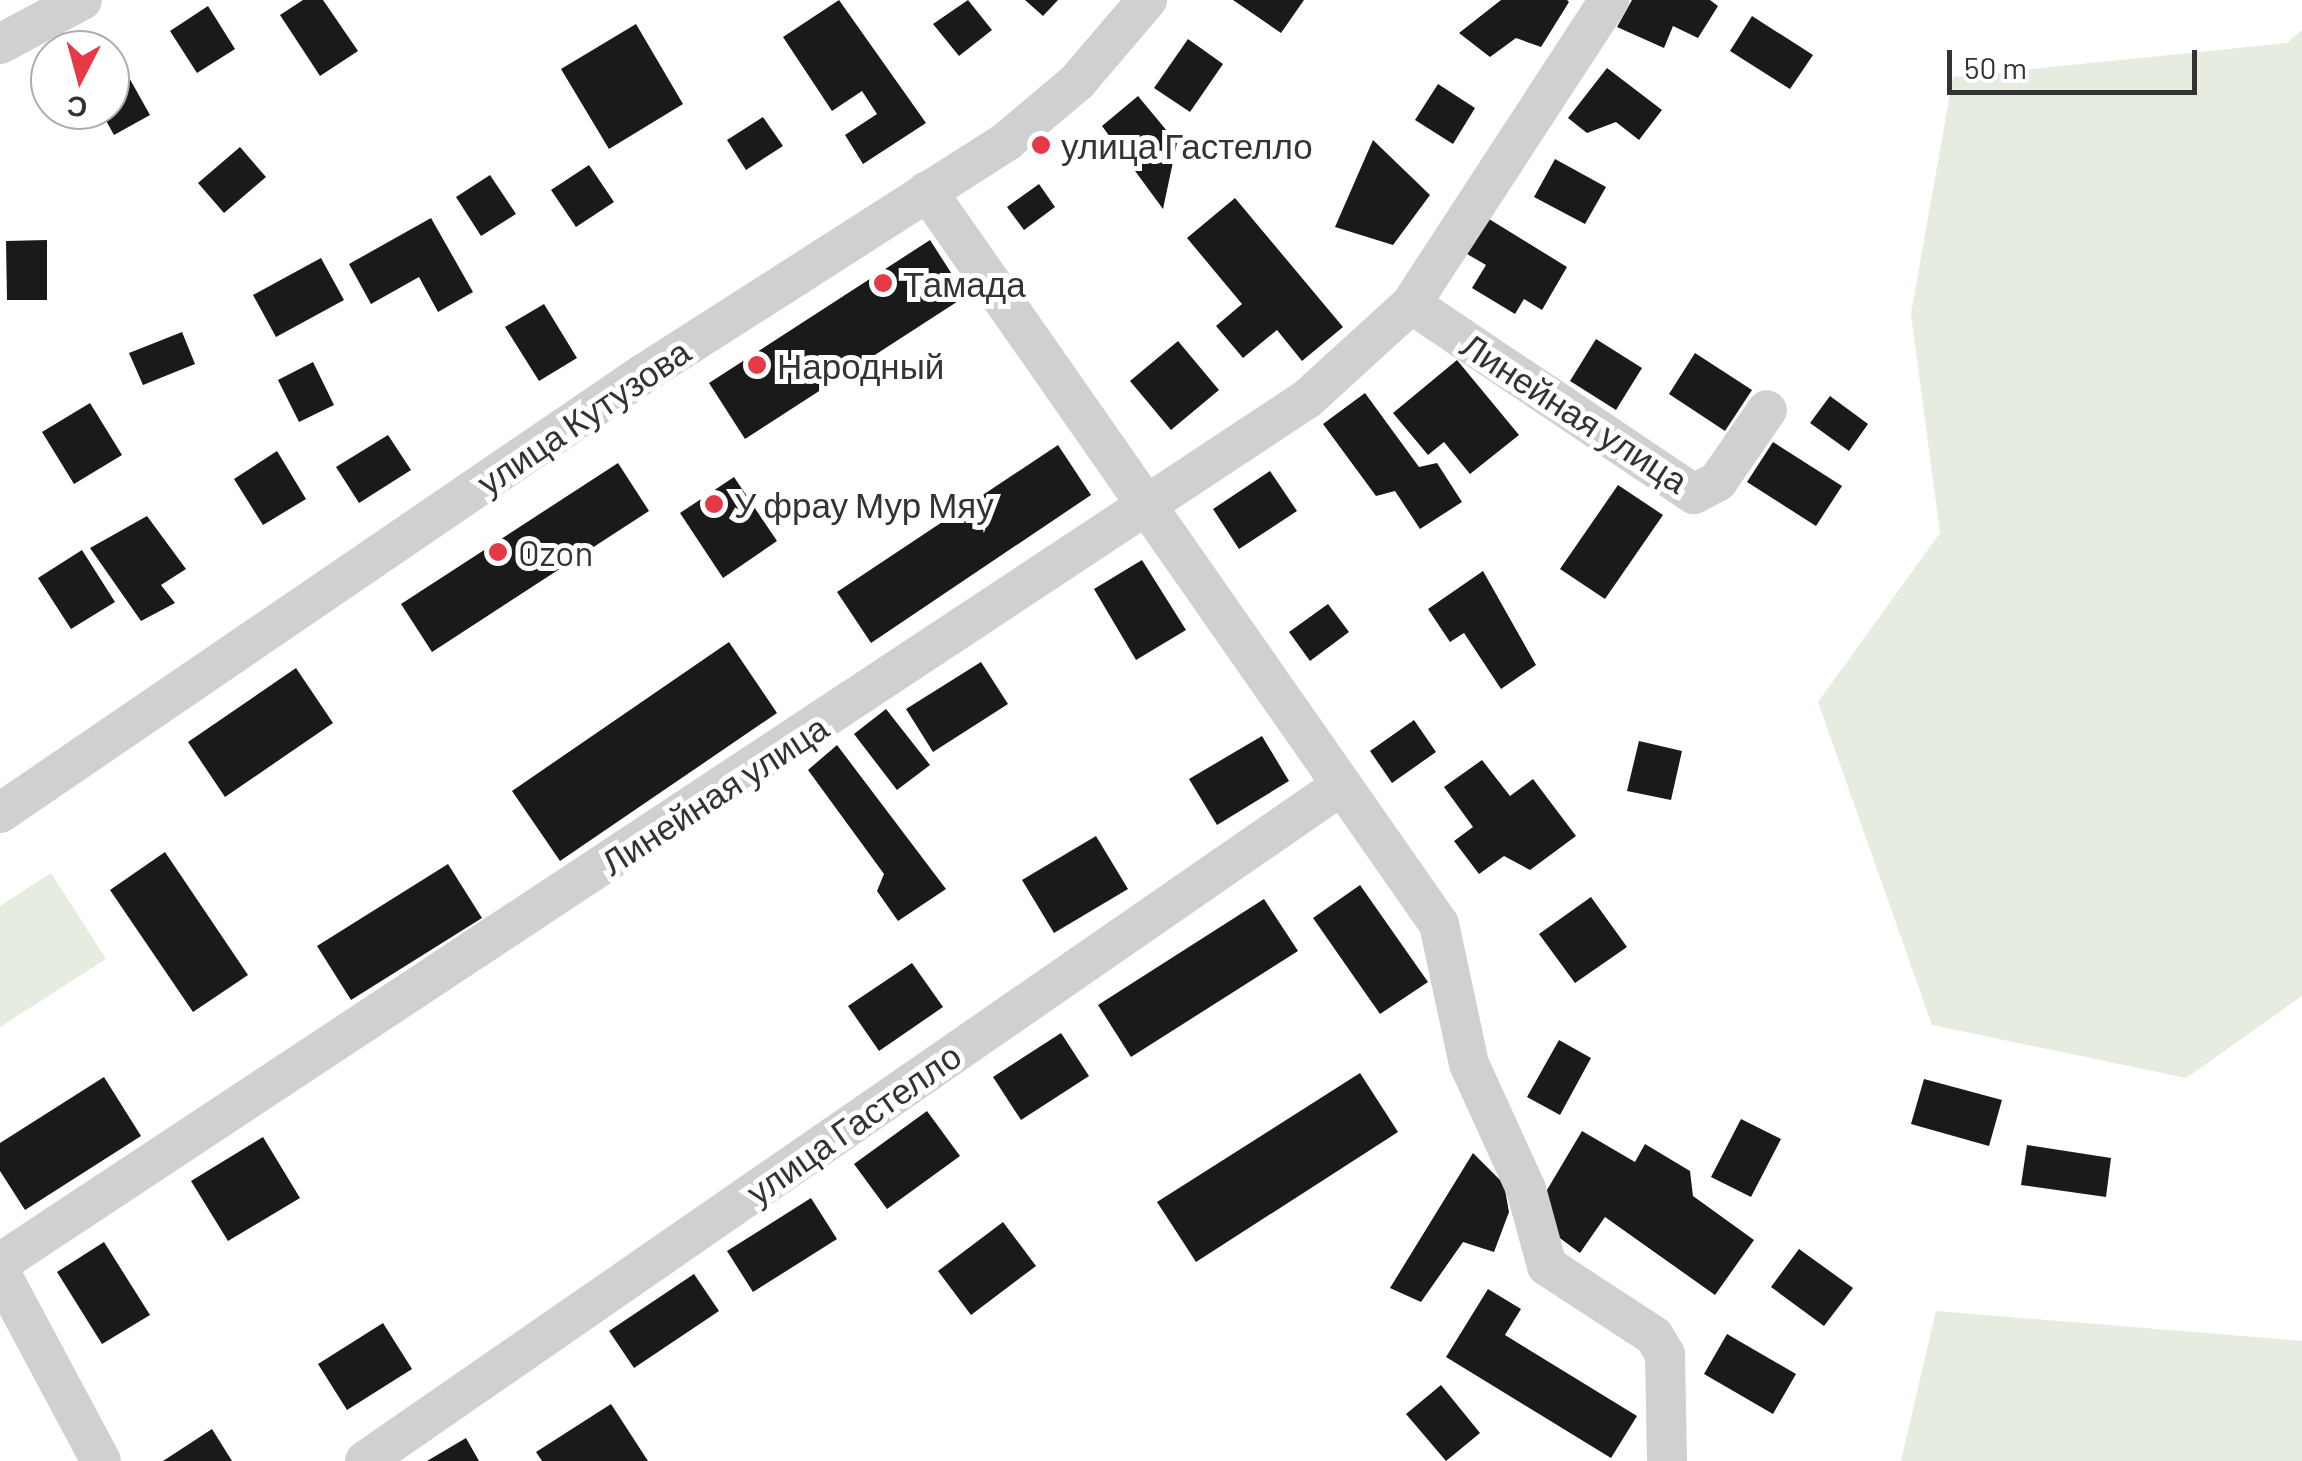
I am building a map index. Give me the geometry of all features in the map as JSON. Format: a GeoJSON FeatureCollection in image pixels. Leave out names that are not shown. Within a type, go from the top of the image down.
{"type":"FeatureCollection","features":[{"type":"Feature","properties":{"kind":"street"},"geometry":{"type":"LineString","coordinates":[[0,44],[82,0]]}},
{"type":"Feature","properties":{"kind":"street","name":"улица Кутузова"},"geometry":{"type":"LineString","coordinates":[[0,812],[927,192],[1077,82],[1146,0]]}},
{"type":"Feature","properties":{"kind":"street","name":"Линейная улица"},"geometry":{"type":"LineString","coordinates":[[0,1263],[1145,511],[1307,399],[1411,304],[1609,0]]}},
{"type":"Feature","properties":{"kind":"street"},"geometry":{"type":"LineString","coordinates":[[927,192],[1145,511],[1438,924],[1469,1064],[1526,1190],[1546,1266],[1645,1329],[1665,1354],[1667,1461]]}},
{"type":"Feature","properties":{"kind":"street","name":"Линейная улица"},"geometry":{"type":"LineString","coordinates":[[1411,304],[1694,494],[1718,482],[1767,410]]}},
{"type":"Feature","properties":{"kind":"street","name":"улица Гастелло"},"geometry":{"type":"LineString","coordinates":[[364,1461],[1342,785]]}},
{"type":"Feature","properties":{"kind":"street"},"geometry":{"type":"LineString","coordinates":[[0,1272],[101,1461]]}},
{"type":"Feature","properties":{"kind":"shaded area"},"geometry":{"type":"Polygon","coordinates":[[[2302,30],[2302,996],[2186,1078],[1932,1025],[1818,702],[1940,533],[1911,314],[1953,77],[2287,43],[2302,30]]]}},
{"type":"Feature","properties":{"kind":"shaded area"},"geometry":{"type":"Polygon","coordinates":[[[51,873],[106,959],[0,1027],[0,906],[51,873]]]}},
{"type":"Feature","properties":{"kind":"shaded area"},"geometry":{"type":"Polygon","coordinates":[[[1936,1311],[2302,1341],[2302,1461],[1901,1461],[1936,1311]]]}},
{"type":"Feature","properties":{"kind":"building"},"geometry":{"type":"Polygon","coordinates":[[[303,0],[323,0],[358,51],[320,76],[280,15],[303,0]]]}},
{"type":"Feature","properties":{"kind":"building"},"geometry":{"type":"Polygon","coordinates":[[[839,0],[926,123],[863,164],[845,135],[877,114],[862,91],[832,111],[783,37],[839,0]]]}},
{"type":"Feature","properties":{"kind":"building"},"geometry":{"type":"Polygon","coordinates":[[[968,0],[992,30],[959,56],[933,24],[968,0]]]}},
{"type":"Feature","properties":{"kind":"building"},"geometry":{"type":"Polygon","coordinates":[[[1025,0],[1058,0],[1043,16],[1025,0]]]}},
{"type":"Feature","properties":{"kind":"building"},"geometry":{"type":"Polygon","coordinates":[[[1233,0],[1304,0],[1281,33],[1233,0]]]}},
{"type":"Feature","properties":{"kind":"building"},"geometry":{"type":"Polygon","coordinates":[[[1501,0],[1569,2],[1541,47],[1516,38],[1490,57],[1459,33],[1501,0]]]}},
{"type":"Feature","properties":{"kind":"building"},"geometry":{"type":"Polygon","coordinates":[[[1632,0],[1710,0],[1718,6],[1698,38],[1673,26],[1664,48],[1617,27],[1632,0]]]}},
{"type":"Feature","properties":{"kind":"building"},"geometry":{"type":"Polygon","coordinates":[[[208,6],[235,49],[197,73],[170,31],[208,6]]]}},
{"type":"Feature","properties":{"kind":"building"},"geometry":{"type":"Polygon","coordinates":[[[1752,16],[1813,55],[1790,89],[1730,51],[1752,16]]]}},
{"type":"Feature","properties":{"kind":"building"},"geometry":{"type":"Polygon","coordinates":[[[636,24],[683,104],[609,149],[561,69],[636,24]]]}},
{"type":"Feature","properties":{"kind":"building"},"geometry":{"type":"Polygon","coordinates":[[[1188,39],[1223,64],[1190,112],[1154,88],[1188,39]]]}},
{"type":"Feature","properties":{"kind":"building"},"geometry":{"type":"Polygon","coordinates":[[[1607,68],[1662,110],[1639,140],[1616,122],[1587,133],[1568,118],[1607,68]]]}},
{"type":"Feature","properties":{"kind":"building"},"geometry":{"type":"Polygon","coordinates":[[[130,79],[150,115],[130,126],[130,79]]]}},
{"type":"Feature","properties":{"kind":"building"},"geometry":{"type":"Polygon","coordinates":[[[1438,84],[1475,108],[1453,144],[1415,120],[1438,84]]]}},
{"type":"Feature","properties":{"kind":"building"},"geometry":{"type":"Polygon","coordinates":[[[1138,96],[1177,143],[1163,209],[1102,126],[1138,96]]]}},
{"type":"Feature","properties":{"kind":"building"},"geometry":{"type":"Polygon","coordinates":[[[763,117],[783,146],[746,170],[727,140],[763,117]]]}},
{"type":"Feature","properties":{"kind":"building"},"geometry":{"type":"Polygon","coordinates":[[[1373,140],[1430,195],[1393,245],[1335,227],[1373,140]]]}},
{"type":"Feature","properties":{"kind":"building"},"geometry":{"type":"Polygon","coordinates":[[[240,147],[266,177],[224,213],[198,183],[240,147]]]}},
{"type":"Feature","properties":{"kind":"building"},"geometry":{"type":"Polygon","coordinates":[[[1555,159],[1606,187],[1585,224],[1534,197],[1555,159]]]}},
{"type":"Feature","properties":{"kind":"building"},"geometry":{"type":"Polygon","coordinates":[[[589,165],[614,202],[576,227],[551,190],[589,165]]]}},
{"type":"Feature","properties":{"kind":"building"},"geometry":{"type":"Polygon","coordinates":[[[490,175],[516,214],[481,236],[456,197],[490,175]]]}},
{"type":"Feature","properties":{"kind":"building"},"geometry":{"type":"Polygon","coordinates":[[[1039,184],[1055,207],[1024,230],[1007,207],[1039,184]]]}},
{"type":"Feature","properties":{"kind":"building"},"geometry":{"type":"Polygon","coordinates":[[[1235,198],[1343,327],[1302,361],[1277,330],[1243,358],[1216,326],[1242,304],[1187,238],[1235,198]]]}},
{"type":"Feature","properties":{"kind":"building"},"geometry":{"type":"Polygon","coordinates":[[[431,218],[473,292],[438,312],[419,277],[371,304],[349,264],[431,218]]]}},
{"type":"Feature","properties":{"kind":"building"},"geometry":{"type":"Polygon","coordinates":[[[1489,219],[1567,267],[1542,310],[1524,299],[1515,314],[1472,288],[1486,265],[1467,254],[1489,219]]]}},
{"type":"Feature","properties":{"kind":"building"},"geometry":{"type":"Polygon","coordinates":[[[47,240],[47,300],[7,300],[6,241],[47,240]]]}},
{"type":"Feature","properties":{"kind":"building"},"geometry":{"type":"Polygon","coordinates":[[[930,240],[966,296],[745,439],[709,383],[930,240]]]}},
{"type":"Feature","properties":{"kind":"building"},"geometry":{"type":"Polygon","coordinates":[[[321,258],[344,300],[276,337],[253,295],[321,258]]]}},
{"type":"Feature","properties":{"kind":"building"},"geometry":{"type":"Polygon","coordinates":[[[544,304],[577,358],[539,381],[505,327],[544,304]]]}},
{"type":"Feature","properties":{"kind":"building"},"geometry":{"type":"Polygon","coordinates":[[[182,332],[195,364],[143,385],[129,353],[182,332]]]}},
{"type":"Feature","properties":{"kind":"building"},"geometry":{"type":"Polygon","coordinates":[[[1596,339],[1642,368],[1616,410],[1570,381],[1596,339]]]}},
{"type":"Feature","properties":{"kind":"building"},"geometry":{"type":"Polygon","coordinates":[[[1178,341],[1219,390],[1171,430],[1130,381],[1178,341]]]}},
{"type":"Feature","properties":{"kind":"building"},"geometry":{"type":"Polygon","coordinates":[[[1695,353],[1752,390],[1725,431],[1669,394],[1695,353]]]}},
{"type":"Feature","properties":{"kind":"building"},"geometry":{"type":"Polygon","coordinates":[[[1457,360],[1519,435],[1470,474],[1444,442],[1428,455],[1393,413],[1457,360]]]}},
{"type":"Feature","properties":{"kind":"building"},"geometry":{"type":"Polygon","coordinates":[[[313,362],[334,405],[299,422],[278,380],[313,362]]]}},
{"type":"Feature","properties":{"kind":"building"},"geometry":{"type":"Polygon","coordinates":[[[1365,393],[1419,467],[1437,463],[1462,502],[1420,529],[1395,491],[1376,496],[1323,424],[1365,393]]]}},
{"type":"Feature","properties":{"kind":"building"},"geometry":{"type":"Polygon","coordinates":[[[1830,396],[1868,424],[1849,451],[1810,423],[1830,396]]]}},
{"type":"Feature","properties":{"kind":"building"},"geometry":{"type":"Polygon","coordinates":[[[90,403],[122,455],[74,484],[42,432],[90,403]]]}},
{"type":"Feature","properties":{"kind":"building"},"geometry":{"type":"Polygon","coordinates":[[[388,435],[411,470],[359,503],[336,467],[388,435]]]}},
{"type":"Feature","properties":{"kind":"building"},"geometry":{"type":"Polygon","coordinates":[[[1773,442],[1842,486],[1816,526],[1747,482],[1773,442]]]}},
{"type":"Feature","properties":{"kind":"building"},"geometry":{"type":"Polygon","coordinates":[[[1058,445],[1091,495],[871,643],[837,592],[1058,445]]]}},
{"type":"Feature","properties":{"kind":"building"},"geometry":{"type":"Polygon","coordinates":[[[277,451],[306,499],[263,525],[234,479],[277,451]]]}},
{"type":"Feature","properties":{"kind":"building"},"geometry":{"type":"Polygon","coordinates":[[[618,463],[649,511],[432,652],[401,604],[618,463]]]}},
{"type":"Feature","properties":{"kind":"building"},"geometry":{"type":"Polygon","coordinates":[[[1270,471],[1297,511],[1239,549],[1213,509],[1270,471]]]}},
{"type":"Feature","properties":{"kind":"building"},"geometry":{"type":"Polygon","coordinates":[[[734,477],[777,541],[723,578],[680,513],[734,477]]]}},
{"type":"Feature","properties":{"kind":"building"},"geometry":{"type":"Polygon","coordinates":[[[1618,485],[1663,515],[1605,599],[1560,569],[1618,485]]]}},
{"type":"Feature","properties":{"kind":"building"},"geometry":{"type":"Polygon","coordinates":[[[147,516],[186,569],[161,585],[175,603],[141,621],[90,548],[147,516]]]}},
{"type":"Feature","properties":{"kind":"building"},"geometry":{"type":"Polygon","coordinates":[[[82,550],[115,602],[71,629],[38,578],[82,550]]]}},
{"type":"Feature","properties":{"kind":"building"},"geometry":{"type":"Polygon","coordinates":[[[1142,560],[1186,630],[1136,660],[1094,589],[1142,560]]]}},
{"type":"Feature","properties":{"kind":"building"},"geometry":{"type":"Polygon","coordinates":[[[1483,571],[1536,665],[1501,689],[1464,633],[1450,642],[1428,609],[1483,571]]]}},
{"type":"Feature","properties":{"kind":"building"},"geometry":{"type":"Polygon","coordinates":[[[1328,604],[1349,632],[1310,661],[1289,632],[1328,604]]]}},
{"type":"Feature","properties":{"kind":"building"},"geometry":{"type":"Polygon","coordinates":[[[729,642],[777,713],[560,861],[512,791],[729,642]]]}},
{"type":"Feature","properties":{"kind":"building"},"geometry":{"type":"Polygon","coordinates":[[[981,662],[1008,704],[933,752],[906,709],[981,662]]]}},
{"type":"Feature","properties":{"kind":"building"},"geometry":{"type":"Polygon","coordinates":[[[296,668],[333,723],[225,797],[188,742],[296,668]]]}},
{"type":"Feature","properties":{"kind":"building"},"geometry":{"type":"Polygon","coordinates":[[[886,709],[930,765],[897,790],[854,734],[886,709]]]}},
{"type":"Feature","properties":{"kind":"building"},"geometry":{"type":"Polygon","coordinates":[[[1414,720],[1436,752],[1392,783],[1370,751],[1414,720]]]}},
{"type":"Feature","properties":{"kind":"building"},"geometry":{"type":"Polygon","coordinates":[[[1262,736],[1289,781],[1217,825],[1189,779],[1262,736]]]}},
{"type":"Feature","properties":{"kind":"building"},"geometry":{"type":"Polygon","coordinates":[[[1639,741],[1682,751],[1671,800],[1627,791],[1639,741]]]}},
{"type":"Feature","properties":{"kind":"building"},"geometry":{"type":"Polygon","coordinates":[[[837,745],[946,889],[898,921],[877,891],[884,874],[808,770],[837,745]]]}},
{"type":"Feature","properties":{"kind":"building"},"geometry":{"type":"Polygon","coordinates":[[[1482,760],[1510,796],[1533,779],[1576,836],[1530,870],[1504,856],[1479,874],[1454,841],[1473,827],[1444,787],[1482,760]]]}},
{"type":"Feature","properties":{"kind":"building"},"geometry":{"type":"Polygon","coordinates":[[[1096,836],[1128,889],[1054,933],[1022,880],[1096,836]]]}},
{"type":"Feature","properties":{"kind":"building"},"geometry":{"type":"Polygon","coordinates":[[[165,852],[248,975],[193,1012],[110,890],[165,852]]]}},
{"type":"Feature","properties":{"kind":"building"},"geometry":{"type":"Polygon","coordinates":[[[448,864],[482,918],[351,1000],[317,946],[448,864]]]}},
{"type":"Feature","properties":{"kind":"building"},"geometry":{"type":"Polygon","coordinates":[[[1360,885],[1428,982],[1380,1014],[1313,918],[1360,885]]]}},
{"type":"Feature","properties":{"kind":"building"},"geometry":{"type":"Polygon","coordinates":[[[1591,897],[1627,947],[1575,983],[1539,934],[1591,897]]]}},
{"type":"Feature","properties":{"kind":"building"},"geometry":{"type":"Polygon","coordinates":[[[1264,899],[1298,951],[1131,1057],[1098,1005],[1264,899]]]}},
{"type":"Feature","properties":{"kind":"building"},"geometry":{"type":"Polygon","coordinates":[[[912,963],[943,1007],[879,1051],[848,1006],[912,963]]]}},
{"type":"Feature","properties":{"kind":"building"},"geometry":{"type":"Polygon","coordinates":[[[1061,1033],[1089,1076],[1021,1120],[993,1077],[1061,1033]]]}},
{"type":"Feature","properties":{"kind":"building"},"geometry":{"type":"Polygon","coordinates":[[[1559,1040],[1591,1058],[1560,1115],[1527,1097],[1559,1040]]]}},
{"type":"Feature","properties":{"kind":"building"},"geometry":{"type":"Polygon","coordinates":[[[1360,1073],[1398,1132],[1196,1262],[1157,1202],[1360,1073]]]}},
{"type":"Feature","properties":{"kind":"building"},"geometry":{"type":"Polygon","coordinates":[[[104,1077],[141,1136],[25,1210],[0,1171],[0,1143],[104,1077]]]}},
{"type":"Feature","properties":{"kind":"building"},"geometry":{"type":"Polygon","coordinates":[[[1924,1079],[2002,1100],[1989,1146],[1911,1124],[1924,1079]]]}},
{"type":"Feature","properties":{"kind":"building"},"geometry":{"type":"Polygon","coordinates":[[[927,1111],[960,1156],[887,1209],[854,1164],[927,1111]]]}},
{"type":"Feature","properties":{"kind":"building"},"geometry":{"type":"Polygon","coordinates":[[[1741,1119],[1781,1139],[1751,1197],[1711,1177],[1741,1119]]]}},
{"type":"Feature","properties":{"kind":"building"},"geometry":{"type":"Polygon","coordinates":[[[1582,1131],[1635,1162],[1645,1144],[1690,1171],[1693,1196],[1754,1240],[1715,1295],[1605,1217],[1580,1253],[1549,1230],[1544,1195],[1582,1131]]]}},
{"type":"Feature","properties":{"kind":"building"},"geometry":{"type":"Polygon","coordinates":[[[263,1137],[300,1198],[228,1241],[191,1181],[263,1137]]]}},
{"type":"Feature","properties":{"kind":"building"},"geometry":{"type":"Polygon","coordinates":[[[2027,1145],[2111,1158],[2106,1197],[2021,1185],[2027,1145]]]}},
{"type":"Feature","properties":{"kind":"building"},"geometry":{"type":"Polygon","coordinates":[[[1473,1153],[1504,1184],[1509,1212],[1494,1252],[1463,1242],[1421,1302],[1390,1288],[1473,1153]]]}},
{"type":"Feature","properties":{"kind":"building"},"geometry":{"type":"Polygon","coordinates":[[[811,1198],[837,1239],[753,1292],[727,1251],[811,1198]]]}},
{"type":"Feature","properties":{"kind":"building"},"geometry":{"type":"Polygon","coordinates":[[[1003,1222],[1036,1266],[971,1315],[938,1271],[1003,1222]]]}},
{"type":"Feature","properties":{"kind":"building"},"geometry":{"type":"Polygon","coordinates":[[[104,1242],[150,1315],[102,1344],[57,1272],[104,1242]]]}},
{"type":"Feature","properties":{"kind":"building"},"geometry":{"type":"Polygon","coordinates":[[[1799,1249],[1853,1288],[1824,1326],[1771,1287],[1799,1249]]]}},
{"type":"Feature","properties":{"kind":"building"},"geometry":{"type":"Polygon","coordinates":[[[694,1274],[719,1311],[634,1368],[609,1331],[694,1274]]]}},
{"type":"Feature","properties":{"kind":"building"},"geometry":{"type":"Polygon","coordinates":[[[1488,1289],[1521,1309],[1505,1335],[1637,1416],[1611,1458],[1446,1357],[1488,1289]]]}},
{"type":"Feature","properties":{"kind":"building"},"geometry":{"type":"Polygon","coordinates":[[[383,1323],[412,1369],[347,1410],[318,1364],[383,1323]]]}},
{"type":"Feature","properties":{"kind":"building"},"geometry":{"type":"Polygon","coordinates":[[[1727,1334],[1796,1374],[1773,1414],[1704,1374],[1727,1334]]]}},
{"type":"Feature","properties":{"kind":"building"},"geometry":{"type":"Polygon","coordinates":[[[1441,1385],[1480,1433],[1446,1461],[1406,1414],[1441,1385]]]}},
{"type":"Feature","properties":{"kind":"building"},"geometry":{"type":"Polygon","coordinates":[[[611,1404],[648,1461],[542,1461],[536,1452],[611,1404]]]}},
{"type":"Feature","properties":{"kind":"building"},"geometry":{"type":"Polygon","coordinates":[[[212,1429],[232,1461],[163,1461],[212,1429]]]}},
{"type":"Feature","properties":{"kind":"building"},"geometry":{"type":"Polygon","coordinates":[[[466,1438],[479,1461],[427,1461],[466,1438]]]}},
{"type":"Feature","properties":{"kind":"place","name":"улица Гастелло"},"geometry":{"type":"Point","coordinates":[1041,145]}},
{"type":"Feature","properties":{"kind":"place","name":"Тамада"},"geometry":{"type":"Point","coordinates":[883,283]}},
{"type":"Feature","properties":{"kind":"place","name":"Народный"},"geometry":{"type":"Point","coordinates":[757,365]}},
{"type":"Feature","properties":{"kind":"place","name":"У фрау Мур Мяу"},"geometry":{"type":"Point","coordinates":[714,504]}},
{"type":"Feature","properties":{"kind":"place","name":"Ozon"},"geometry":{"type":"Point","coordinates":[498,552]}}]}
